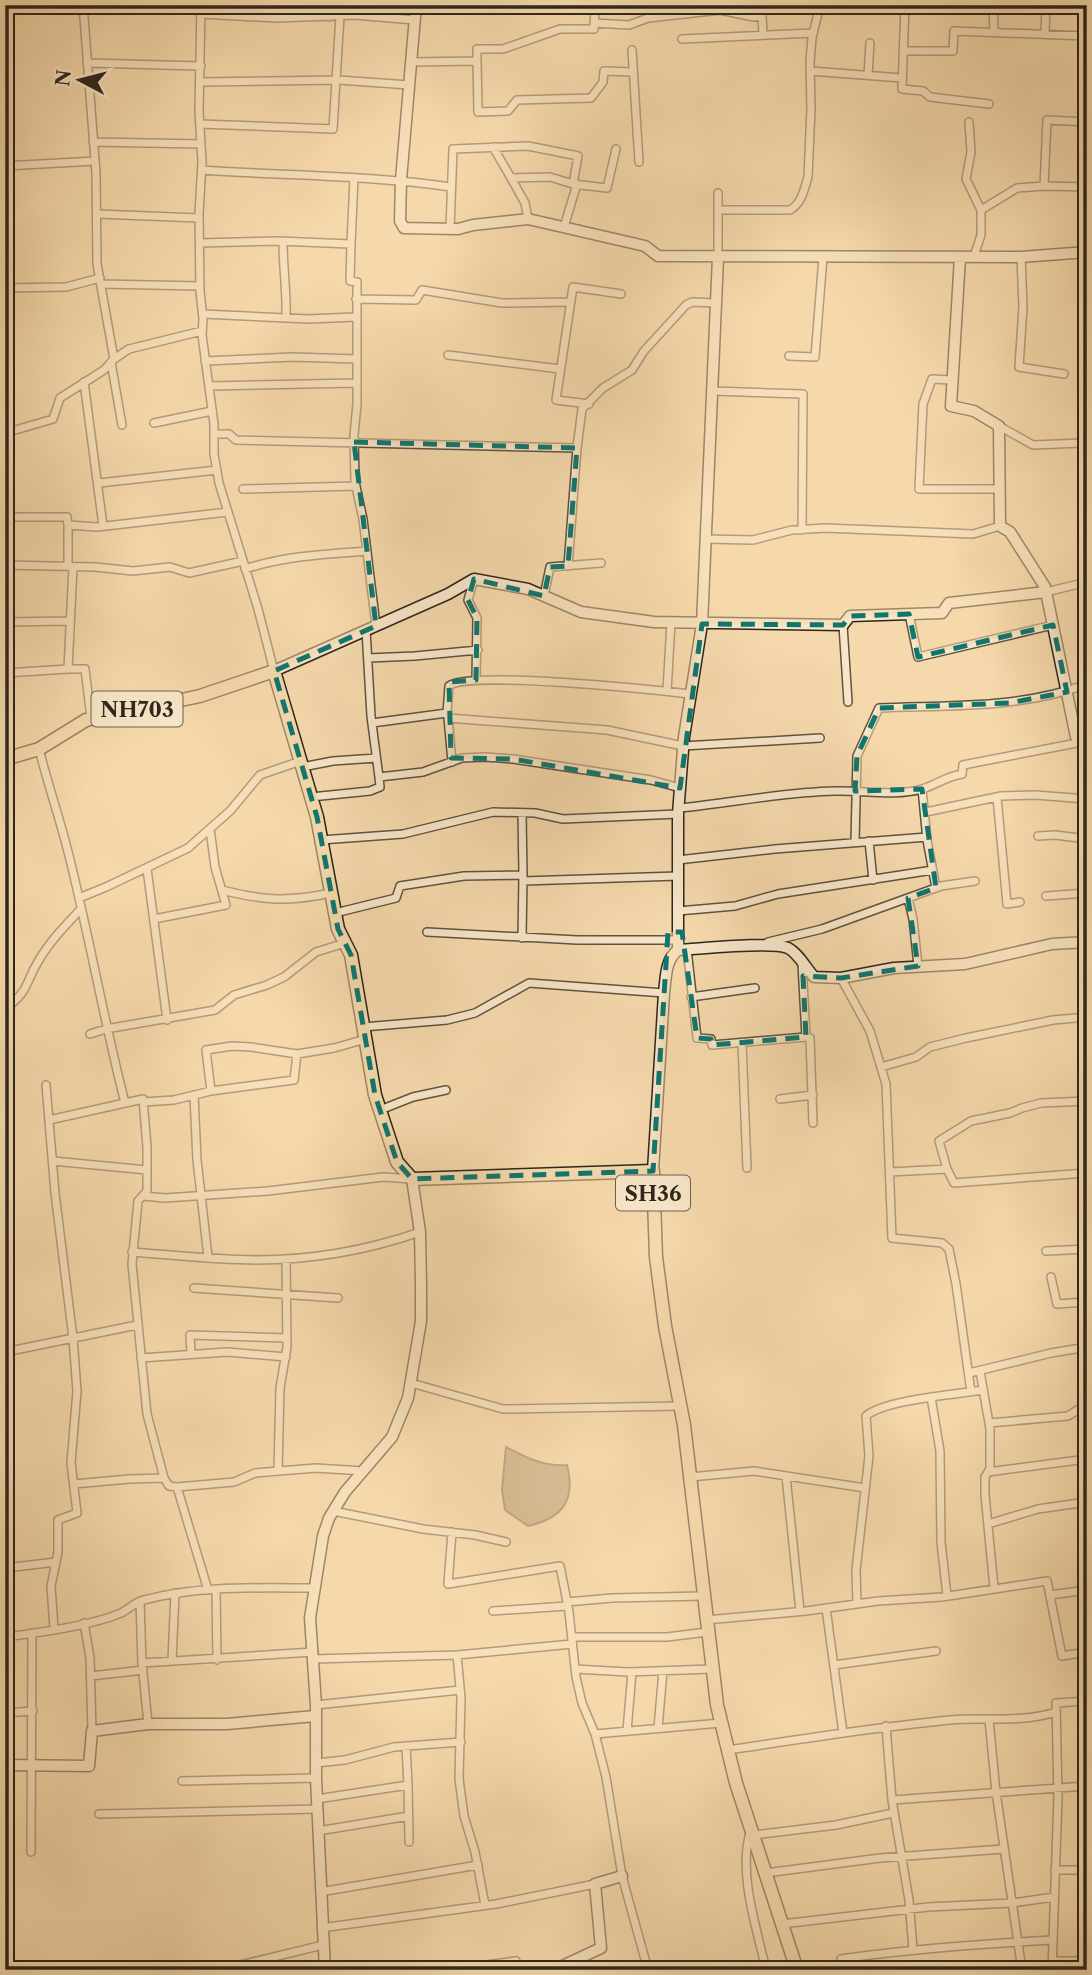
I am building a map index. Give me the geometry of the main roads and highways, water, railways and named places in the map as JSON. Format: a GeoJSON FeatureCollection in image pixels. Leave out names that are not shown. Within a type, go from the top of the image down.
{"type":"FeatureCollection","features":[{"type":"Feature","properties":{"kind":"highway","name":"NH703"},"geometry":{"type":"LineString","coordinates":[[5,759],[40,749],[91,718],[200,696],[274,671],[311,797],[338,929],[351,955],[375,1095],[397,1161],[412,1179]]}},
{"type":"Feature","properties":{"kind":"highway","name":"SH36"},"geometry":{"type":"LineString","coordinates":[[412,1179],[653,1171],[656,1257],[690,1477],[711,1669],[728,1750],[797,1970]]}}]}
